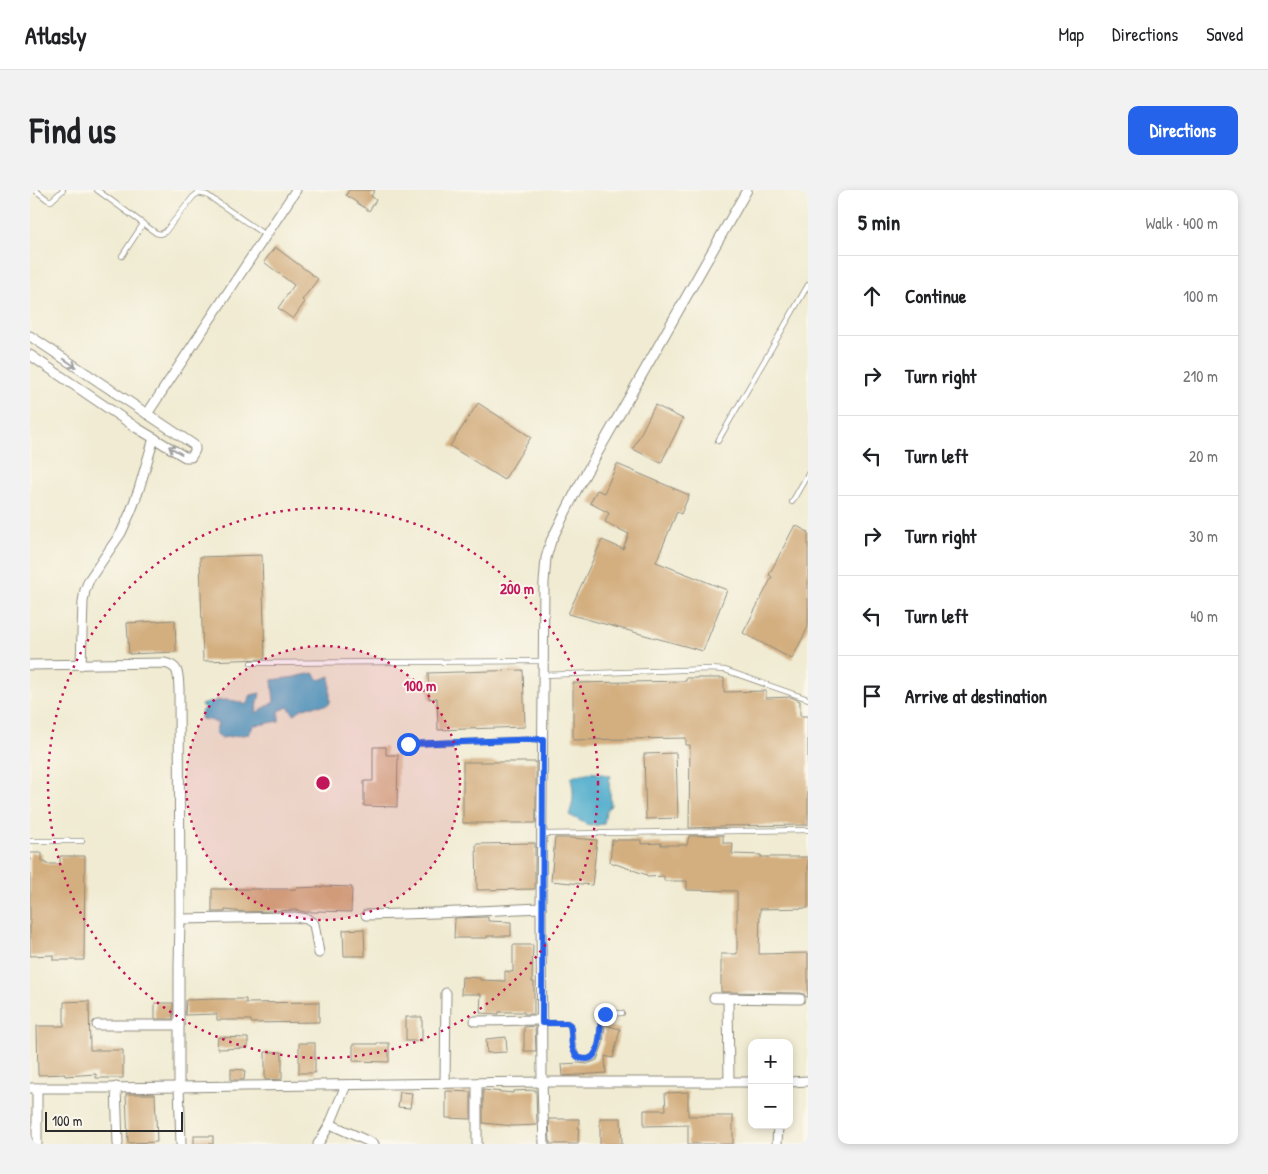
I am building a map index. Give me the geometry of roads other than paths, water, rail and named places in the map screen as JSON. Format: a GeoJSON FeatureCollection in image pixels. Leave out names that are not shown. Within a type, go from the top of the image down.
{"type":"FeatureCollection","features":[{"type":"Feature","properties":{"kind":"street"},"geometry":{"type":"LineString","coordinates":[[147,414],[296,190]]}},
{"type":"Feature","properties":{"kind":"street"},"geometry":{"type":"LineString","coordinates":[[544,1144],[542,908],[543,661],[546,558],[551,541],[577,489],[747,190]]}},
{"type":"Feature","properties":{"kind":"street"},"geometry":{"type":"LineString","coordinates":[[30,336],[194,445],[196,448],[191,457],[185,457],[154,438],[30,354]]}},
{"type":"Feature","properties":{"kind":"street"},"geometry":{"type":"LineString","coordinates":[[81,665],[85,590],[89,580],[120,533],[127,518],[139,489],[154,438]]}},
{"type":"Feature","properties":{"kind":"street"},"geometry":{"type":"LineString","coordinates":[[30,665],[164,663],[171,664],[178,674],[179,1087],[181,1144]]}},
{"type":"Feature","properties":{"kind":"street"},"geometry":{"type":"LineString","coordinates":[[366,915],[436,914],[542,908]]}},
{"type":"Feature","properties":{"kind":"street"},"geometry":{"type":"LineString","coordinates":[[180,919],[295,917],[307,919],[314,924],[319,953]]}},
{"type":"Feature","properties":{"kind":"street"},"geometry":{"type":"LineString","coordinates":[[445,1083],[446,993]]}},
{"type":"Feature","properties":{"kind":"street"},"geometry":{"type":"LineString","coordinates":[[714,998],[800,999]]}},
{"type":"Feature","properties":{"kind":"street"},"geometry":{"type":"LineString","coordinates":[[728,998],[729,1082]]}},
{"type":"Feature","properties":{"kind":"street"},"geometry":{"type":"LineString","coordinates":[[475,1021],[542,1022]]}},
{"type":"Feature","properties":{"kind":"street"},"geometry":{"type":"LineString","coordinates":[[97,1025],[179,1026]]}},
{"type":"Feature","properties":{"kind":"street"},"geometry":{"type":"LineString","coordinates":[[793,1082],[808,1081]]}},
{"type":"Feature","properties":{"kind":"street"},"geometry":{"type":"LineString","coordinates":[[37,1144],[33,1088],[542,1082],[748,1082]]}},
{"type":"Feature","properties":{"kind":"street"},"geometry":{"type":"LineString","coordinates":[[477,1083],[477,1144]]}},
{"type":"Feature","properties":{"kind":"street"},"geometry":{"type":"LineString","coordinates":[[318,1144],[330,1124],[346,1085]]}},
{"type":"Feature","properties":{"kind":"street"},"geometry":{"type":"LineString","coordinates":[[116,1087],[118,1144]]}},
{"type":"Feature","properties":{"kind":"street"},"geometry":{"type":"LineString","coordinates":[[330,1124],[374,1144]]}},
{"type":"Feature","properties":{"kind":"street"},"geometry":{"type":"LineString","coordinates":[[777,1144],[778,1129]]}},
{"type":"Feature","properties":{"kind":"lane"},"geometry":{"type":"LineString","coordinates":[[35,190],[51,201],[64,190]]}},
{"type":"Feature","properties":{"kind":"lane"},"geometry":{"type":"LineString","coordinates":[[97,190],[156,233],[165,232],[193,197],[202,194],[207,195],[266,236]]}},
{"type":"Feature","properties":{"kind":"lane"},"geometry":{"type":"LineString","coordinates":[[122,256],[143,224]]}},
{"type":"Feature","properties":{"kind":"lane"},"geometry":{"type":"LineString","coordinates":[[718,441],[808,285]]}},
{"type":"Feature","properties":{"kind":"lane"},"geometry":{"type":"LineString","coordinates":[[792,502],[808,474]]}},
{"type":"Feature","properties":{"kind":"lane"},"geometry":{"type":"LineString","coordinates":[[252,664],[543,661]]}},
{"type":"Feature","properties":{"kind":"lane"},"geometry":{"type":"LineString","coordinates":[[543,675],[725,670],[808,699]]}},
{"type":"Feature","properties":{"kind":"lane"},"geometry":{"type":"LineString","coordinates":[[408,744],[543,739]]}},
{"type":"Feature","properties":{"kind":"lane"},"geometry":{"type":"LineString","coordinates":[[543,834],[808,830]]}},
{"type":"Feature","properties":{"kind":"lane"},"geometry":{"type":"LineString","coordinates":[[30,841],[82,841]]}},
{"type":"Feature","properties":{"kind":"lane"},"geometry":{"type":"LineString","coordinates":[[542,1022],[567,1023],[570,1025],[576,1056],[581,1059],[588,1059],[594,1057],[599,1043],[602,1015],[622,1013]]}},
{"type":"Feature","properties":{"kind":"water"},"geometry":{"type":"Polygon","coordinates":[[[313,673],[320,680],[330,676],[330,703],[308,707],[294,714],[288,707],[279,711],[279,721],[254,725],[249,734],[221,738],[215,732],[218,724],[210,720],[201,719],[202,710],[206,709],[201,705],[224,700],[240,702],[246,705],[251,695],[260,693],[256,713],[274,702],[272,680],[313,673]]]}},
{"type":"Feature","properties":{"kind":"water"},"geometry":{"type":"Polygon","coordinates":[[[592,772],[611,776],[609,781],[611,805],[606,812],[604,824],[590,826],[569,815],[573,796],[571,778],[592,772]]]}}]}
